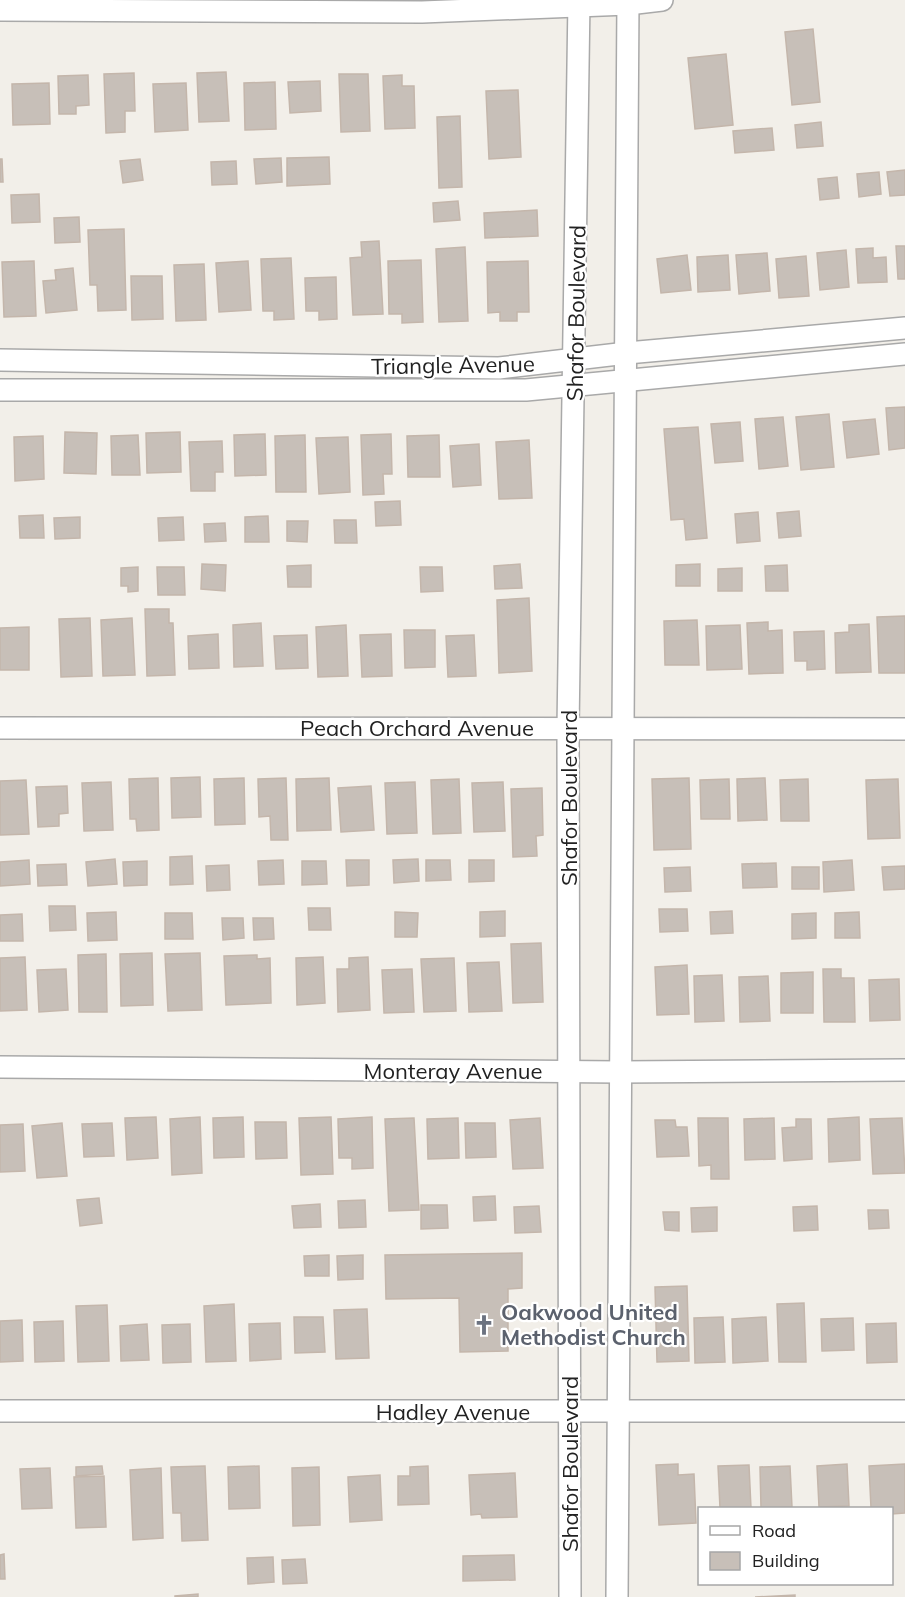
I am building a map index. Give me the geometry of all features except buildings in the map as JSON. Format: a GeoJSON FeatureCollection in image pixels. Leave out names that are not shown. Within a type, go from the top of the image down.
{"type":"FeatureCollection","features":[{"type":"Feature","properties":{"kind":"street"},"geometry":{"type":"LineString","coordinates":[[0,10],[422,12],[662,0]]}},
{"type":"Feature","properties":{"kind":"street","name":"Shafor Boulevard"},"geometry":{"type":"LineString","coordinates":[[616,1597],[627,380],[628,2]]}},
{"type":"Feature","properties":{"kind":"street","name":"Shafor Boulevard"},"geometry":{"type":"LineString","coordinates":[[570,1597],[568,728],[579,3]]}},
{"type":"Feature","properties":{"kind":"street","name":"Triangle Avenue"},"geometry":{"type":"LineString","coordinates":[[0,360],[499,368],[627,353],[905,328]]}},
{"type":"Feature","properties":{"kind":"street","name":"Triangle Avenue"},"geometry":{"type":"LineString","coordinates":[[0,390],[466,392],[574,388],[627,380],[905,354]]}},
{"type":"Feature","properties":{"kind":"street"},"geometry":{"type":"LineString","coordinates":[[234,364],[234,391]]}},
{"type":"Feature","properties":{"kind":"street","name":"Peach Orchard Avenue"},"geometry":{"type":"LineString","coordinates":[[0,728],[905,729]]}},
{"type":"Feature","properties":{"kind":"street","name":"Monteray Avenue"},"geometry":{"type":"LineString","coordinates":[[0,1067],[619,1072],[905,1070]]}},
{"type":"Feature","properties":{"kind":"street","name":"Hadley Avenue"},"geometry":{"type":"LineString","coordinates":[[0,1411],[905,1411]]}},
{"type":"Feature","properties":{"kind":"place","name":"Oakwood United Methodist Church"},"geometry":{"type":"Point","coordinates":[484,1325]}}]}
